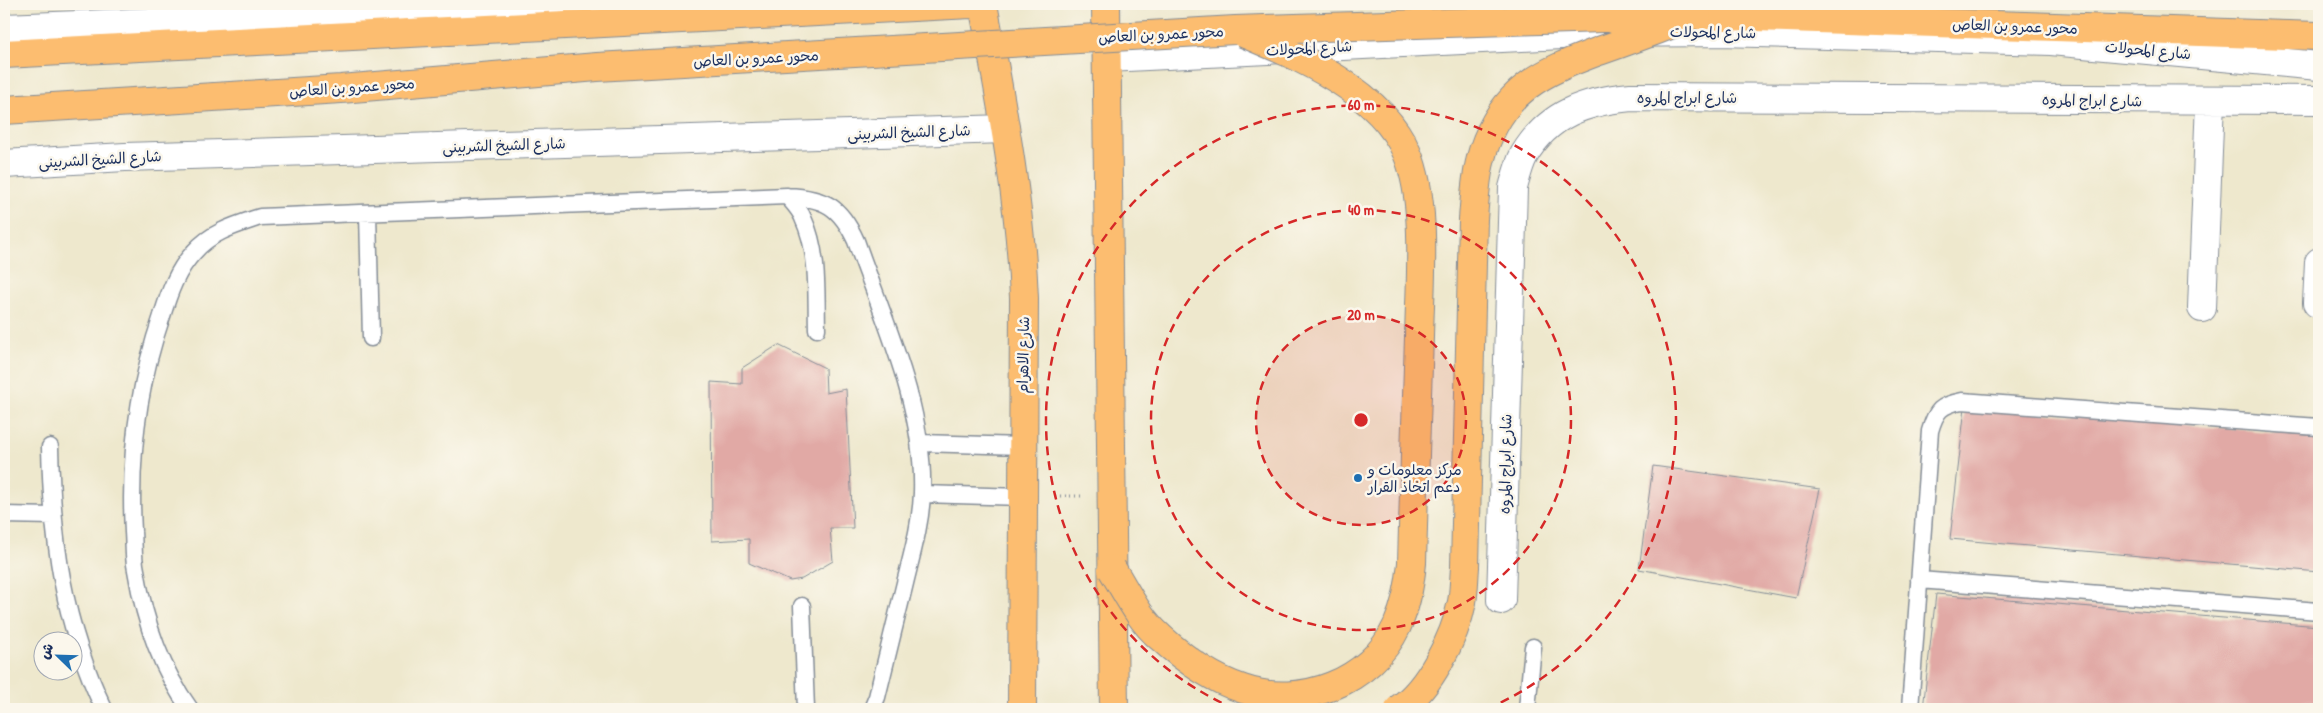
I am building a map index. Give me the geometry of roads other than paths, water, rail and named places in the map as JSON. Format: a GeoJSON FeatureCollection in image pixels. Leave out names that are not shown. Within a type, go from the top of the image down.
{"type":"FeatureCollection","features":[{"type":"Feature","properties":{"kind":"main road"},"geometry":{"type":"LineString","coordinates":[[4,54],[971,4]]}},
{"type":"Feature","properties":{"kind":"main road","name":"شارع الاهرام"},"geometry":{"type":"LineString","coordinates":[[984,4],[1015,185],[1022,241],[1024,298],[1022,709]]}},
{"type":"Feature","properties":{"kind":"main road"},"geometry":{"type":"LineString","coordinates":[[1106,4],[1114,709]]}},
{"type":"Feature","properties":{"kind":"main road"},"geometry":{"type":"LineString","coordinates":[[1399,709],[1423,687],[1440,659],[1462,603],[1465,567],[1473,219],[1476,181],[1483,150],[1499,116],[1518,93],[1537,77],[1560,66],[1697,15]]}},
{"type":"Feature","properties":{"kind":"main road","name":"محور عمرو بن العاص"},"geometry":{"type":"LineString","coordinates":[[4,110],[341,89],[597,68],[1235,30],[1697,15],[2319,36]]}},
{"type":"Feature","properties":{"kind":"main road"},"geometry":{"type":"LineString","coordinates":[[1112,569],[1142,619],[1160,637],[1192,663],[1210,675],[1243,690],[1278,696],[1313,693],[1349,678],[1368,665],[1385,646],[1398,626],[1410,585],[1421,248],[1414,178],[1407,152],[1375,109],[1341,81],[1284,50],[1235,30]]}},
{"type":"Feature","properties":{"kind":"street"},"geometry":{"type":"LineString","coordinates":[[4,28],[603,4]]}},
{"type":"Feature","properties":{"kind":"street","name":"شارع المحولات"},"geometry":{"type":"LineString","coordinates":[[1107,58],[1602,33],[1720,32],[2052,41],[2319,66]]}},
{"type":"Feature","properties":{"kind":"street","name":"شارع ابراج المروه"},"geometry":{"type":"LineString","coordinates":[[1501,600],[1513,188],[1524,156],[1544,128],[1571,109],[1604,100],[1631,97],[2210,100],[2288,98],[2319,100]]}},
{"type":"Feature","properties":{"kind":"street"},"geometry":{"type":"LineString","coordinates":[[2202,308],[2210,100]]}},
{"type":"Feature","properties":{"kind":"street","name":"شارع الشيخ الشربينى"},"geometry":{"type":"LineString","coordinates":[[4,164],[134,157],[1005,129]]}},
{"type":"Feature","properties":{"kind":"street"},"geometry":{"type":"LineString","coordinates":[[2317,303],[2319,262]]}},
{"type":"Feature","properties":{"kind":"lane"},"geometry":{"type":"LineString","coordinates":[[788,196],[802,216],[812,239],[815,264],[817,329]]}},
{"type":"Feature","properties":{"kind":"lane"},"geometry":{"type":"LineString","coordinates":[[190,709],[173,685],[153,639],[135,569],[131,496],[136,424],[149,352],[173,283],[194,251],[224,229],[260,217],[788,196],[809,197],[830,206],[847,220],[908,389],[920,443],[922,494],[914,550],[877,697],[872,709]]}},
{"type":"Feature","properties":{"kind":"lane"},"geometry":{"type":"LineString","coordinates":[[368,213],[371,338]]}},
{"type":"Feature","properties":{"kind":"lane"},"geometry":{"type":"LineString","coordinates":[[1910,709],[1930,431],[1935,416],[1946,404],[1962,401],[2319,427]]}},
{"type":"Feature","properties":{"kind":"lane"},"geometry":{"type":"LineString","coordinates":[[920,443],[1022,446]]}},
{"type":"Feature","properties":{"kind":"lane"},"geometry":{"type":"LineString","coordinates":[[50,447],[53,516],[66,604],[88,677],[104,709]]}},
{"type":"Feature","properties":{"kind":"lane"},"geometry":{"type":"LineString","coordinates":[[922,494],[1022,497]]}},
{"type":"Feature","properties":{"kind":"lane"},"geometry":{"type":"LineString","coordinates":[[4,515],[53,516]]}},
{"type":"Feature","properties":{"kind":"lane"},"geometry":{"type":"LineString","coordinates":[[1919,580],[2319,611]]}},
{"type":"Feature","properties":{"kind":"lane"},"geometry":{"type":"LineString","coordinates":[[802,606],[806,709]]}},
{"type":"Feature","properties":{"kind":"lane"},"geometry":{"type":"LineString","coordinates":[[1527,709],[1533,647]]}},
{"type":"Feature","properties":{"kind":"place","name":"مركز معلومات و دعم اتخاذ القرار"},"geometry":{"type":"Point","coordinates":[1358,478]}}]}
